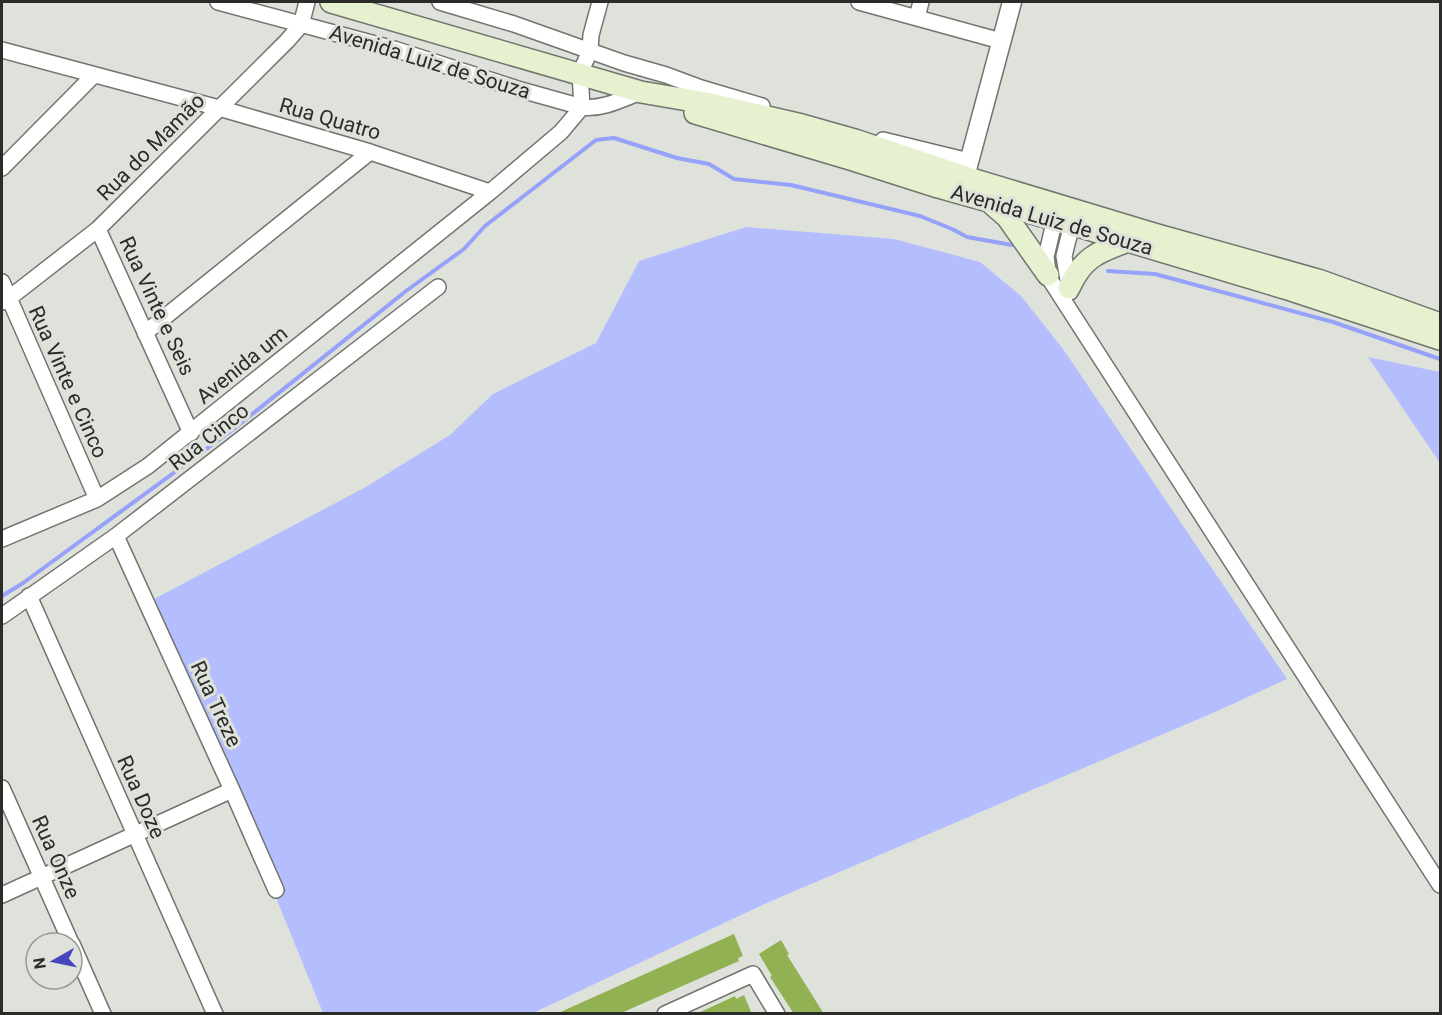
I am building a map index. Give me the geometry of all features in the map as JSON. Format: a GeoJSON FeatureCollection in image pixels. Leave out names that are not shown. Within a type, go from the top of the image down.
{"type":"FeatureCollection","features":[{"type":"Feature","properties":{"kind":"main road","name":"Avenida Luiz de Souza"},"geometry":{"type":"LineString","coordinates":[[331,2],[641,92],[666,98],[680,98],[802,125],[967,169],[1128,241],[1336,304],[1440,339]]}},
{"type":"Feature","properties":{"kind":"main road","name":"Avenida Luiz de Souza"},"geometry":{"type":"LineString","coordinates":[[666,98],[675,106],[693,113],[938,187],[986,200],[1065,214],[1154,234],[1318,280],[1440,324]]}},
{"type":"Feature","properties":{"kind":"main road"},"geometry":{"type":"LineString","coordinates":[[986,200],[1006,217],[1048,275]]}},
{"type":"Feature","properties":{"kind":"main road"},"geometry":{"type":"LineString","coordinates":[[1069,288],[1079,268],[1092,255],[1128,241]]}},
{"type":"Feature","properties":{"kind":"street","name":"Avenida Luiz de Souza"},"geometry":{"type":"LineString","coordinates":[[218,2],[394,49],[582,107],[607,105],[641,92]]}},
{"type":"Feature","properties":{"kind":"street","name":"Rua do Mamão"},"geometry":{"type":"LineString","coordinates":[[5,301],[98,230],[287,42],[301,25],[307,2]]}},
{"type":"Feature","properties":{"kind":"street"},"geometry":{"type":"LineString","coordinates":[[440,2],[514,24],[733,98],[967,169],[1012,2]]}},
{"type":"Feature","properties":{"kind":"street"},"geometry":{"type":"LineString","coordinates":[[490,192],[561,132],[582,107],[580,73],[590,51],[591,35],[600,2]]}},
{"type":"Feature","properties":{"kind":"street"},"geometry":{"type":"LineString","coordinates":[[859,2],[1002,41]]}},
{"type":"Feature","properties":{"kind":"street"},"geometry":{"type":"LineString","coordinates":[[917,17],[921,2]]}},
{"type":"Feature","properties":{"kind":"street","name":"Rua Quatro"},"geometry":{"type":"LineString","coordinates":[[2,50],[219,108],[370,152],[490,192]]}},
{"type":"Feature","properties":{"kind":"street"},"geometry":{"type":"LineString","coordinates":[[2,168],[93,76]]}},
{"type":"Feature","properties":{"kind":"street"},"geometry":{"type":"LineString","coordinates":[[145,333],[370,152]]}},
{"type":"Feature","properties":{"kind":"street","name":"Avenida um"},"geometry":{"type":"LineString","coordinates":[[2,538],[97,499],[148,466],[490,192]]}},
{"type":"Feature","properties":{"kind":"street"},"geometry":{"type":"LineString","coordinates":[[1065,214],[1046,257],[1048,275],[1440,885]]}},
{"type":"Feature","properties":{"kind":"street"},"geometry":{"type":"LineString","coordinates":[[1065,214],[1064,256],[1069,288],[1088,340]]}},
{"type":"Feature","properties":{"kind":"street","name":"Rua Vinte e Seis"},"geometry":{"type":"LineString","coordinates":[[98,230],[191,433]]}},
{"type":"Feature","properties":{"kind":"street","name":"Rua Vinte e Cinco"},"geometry":{"type":"LineString","coordinates":[[2,282],[5,301],[97,499]]}},
{"type":"Feature","properties":{"kind":"street","name":"Rua Cinco"},"geometry":{"type":"LineString","coordinates":[[2,616],[116,536],[438,287]]}},
{"type":"Feature","properties":{"kind":"street","name":"Rua Treze"},"geometry":{"type":"LineString","coordinates":[[116,536],[276,890]]}},
{"type":"Feature","properties":{"kind":"street","name":"Rua Doze"},"geometry":{"type":"LineString","coordinates":[[29,596],[215,1014]]}},
{"type":"Feature","properties":{"kind":"street","name":"Rua Onze"},"geometry":{"type":"LineString","coordinates":[[2,788],[66,931]]}},
{"type":"Feature","properties":{"kind":"street"},"geometry":{"type":"LineString","coordinates":[[2,895],[232,790]]}},
{"type":"Feature","properties":{"kind":"street","name":"Rua Onze"},"geometry":{"type":"LineString","coordinates":[[84,971],[103,1014]]}},
{"type":"Feature","properties":{"kind":"street"},"geometry":{"type":"LineString","coordinates":[[665,1014],[753,974],[777,1014]]}},
{"type":"Feature","properties":{"kind":"shaded area"},"geometry":{"type":"Polygon","coordinates":[[[746,227],[894,239],[980,262],[1021,296],[1063,349],[1287,679],[1215,712],[769,902],[533,1013],[323,1013],[154,599],[364,488],[450,435],[493,394],[596,343],[639,261],[746,227]]]}},
{"type":"Feature","properties":{"kind":"shaded area"},"geometry":{"type":"Polygon","coordinates":[[[1368,357],[1440,372],[1440,463],[1368,357]]]}},
{"type":"Feature","properties":{"kind":"building"},"geometry":{"type":"Polygon","coordinates":[[[734,934],[743,956],[738,958],[739,961],[619,1014],[556,1014],[734,934]]]}},
{"type":"Feature","properties":{"kind":"building"},"geometry":{"type":"Polygon","coordinates":[[[781,940],[789,954],[787,955],[824,1014],[794,1014],[770,977],[772,976],[759,954],[781,940]]]}},
{"type":"Feature","properties":{"kind":"building"},"geometry":{"type":"Polygon","coordinates":[[[744,995],[752,1014],[696,1014],[735,996],[736,999],[744,995]]]}},
{"type":"Feature","properties":{"kind":"waterway"},"geometry":{"type":"LineString","coordinates":[[2,596],[231,431],[406,291],[464,249],[485,226],[596,140],[614,138],[677,158],[709,164],[734,179],[791,185],[920,216],[967,237],[1012,245]]}},
{"type":"Feature","properties":{"kind":"waterway"},"geometry":{"type":"LineString","coordinates":[[1108,271],[1155,274],[1333,322],[1440,359]]}}]}
